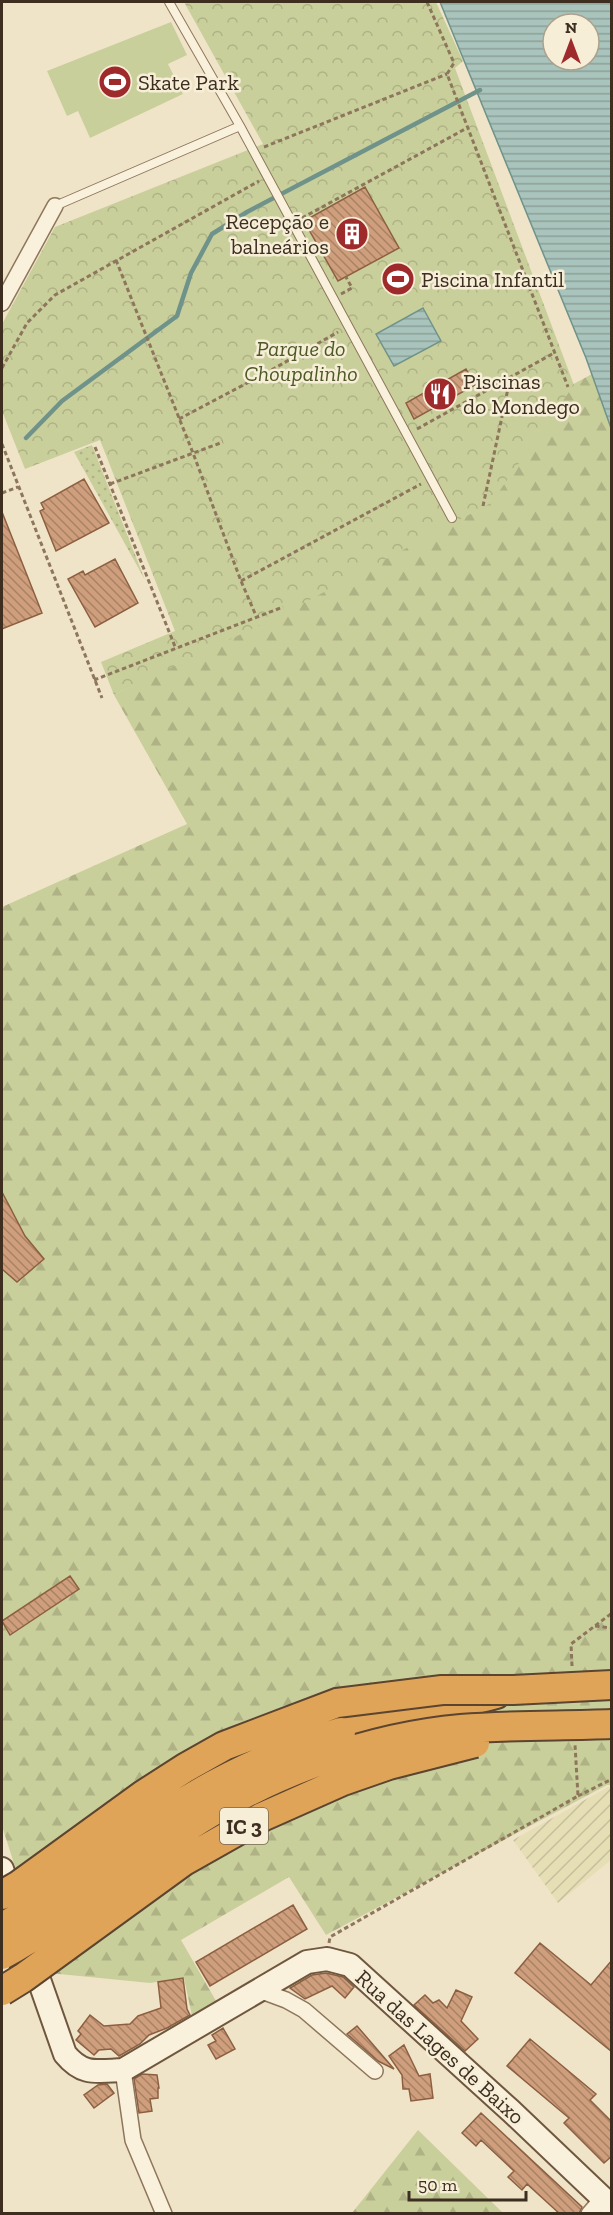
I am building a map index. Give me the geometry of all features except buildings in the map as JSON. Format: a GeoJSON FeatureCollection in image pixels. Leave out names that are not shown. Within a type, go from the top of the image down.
{"type":"FeatureCollection","features":[{"type":"Feature","properties":{"kind":"highway","name":"IC 3"},"geometry":{"type":"LineString","coordinates":[[2,1895],[142,1795],[185,1768],[224,1746],[337,1703],[442,1690],[513,1690],[612,1685]]}},
{"type":"Feature","properties":{"kind":"highway","name":"IC 3"},"geometry":{"type":"LineString","coordinates":[[2,1927],[148,1824],[267,1757],[372,1723],[513,1690]]}},
{"type":"Feature","properties":{"kind":"highway","name":"IC 3"},"geometry":{"type":"LineString","coordinates":[[2,1955],[38,1933],[201,1818],[278,1778],[348,1752],[414,1736],[462,1729],[612,1724]]}},
{"type":"Feature","properties":{"kind":"highway","name":"IC 3"},"geometry":{"type":"LineString","coordinates":[[2,1991],[32,1972],[184,1861],[262,1817],[343,1781],[389,1765],[462,1748],[519,1727]]}},
{"type":"Feature","properties":{"kind":"main road"},"geometry":{"type":"LineString","coordinates":[[2,1869],[65,2054],[74,2065],[88,2072],[123,2070],[307,1962],[327,1959]]}},
{"type":"Feature","properties":{"kind":"main road","name":"Rua das Lages de Baixo"},"geometry":{"type":"LineString","coordinates":[[327,1959],[350,1965],[511,2111],[601,2206]]}},
{"type":"Feature","properties":{"kind":"street"},"geometry":{"type":"LineString","coordinates":[[2,303],[55,206]]}},
{"type":"Feature","properties":{"kind":"street"},"geometry":{"type":"LineString","coordinates":[[259,1990],[286,2000],[304,2010],[375,2071]]}},
{"type":"Feature","properties":{"kind":"street"},"geometry":{"type":"LineString","coordinates":[[123,2070],[133,2140],[164,2214]]}},
{"type":"Feature","properties":{"kind":"lane"},"geometry":{"type":"LineString","coordinates":[[169,2],[240,126],[452,518]]}},
{"type":"Feature","properties":{"kind":"lane"},"geometry":{"type":"LineString","coordinates":[[55,206],[240,126]]}},
{"type":"Feature","properties":{"kind":"path"},"geometry":{"type":"LineString","coordinates":[[253,152],[447,74],[454,63],[427,2]]}},
{"type":"Feature","properties":{"kind":"path"},"geometry":{"type":"LineString","coordinates":[[447,74],[568,387]]}},
{"type":"Feature","properties":{"kind":"path"},"geometry":{"type":"LineString","coordinates":[[292,224],[467,128]]}},
{"type":"Feature","properties":{"kind":"path"},"geometry":{"type":"LineString","coordinates":[[2,368],[27,323],[55,295],[267,176]]}},
{"type":"Feature","properties":{"kind":"path"},"geometry":{"type":"LineString","coordinates":[[116,260],[257,618]]}},
{"type":"Feature","properties":{"kind":"path"},"geometry":{"type":"LineString","coordinates":[[333,298],[352,288],[346,277]]}},
{"type":"Feature","properties":{"kind":"path"},"geometry":{"type":"LineString","coordinates":[[179,419],[348,326]]}},
{"type":"Feature","properties":{"kind":"path"},"geometry":{"type":"LineString","coordinates":[[407,435],[555,353]]}},
{"type":"Feature","properties":{"kind":"path"},"geometry":{"type":"LineString","coordinates":[[483,506],[510,379]]}},
{"type":"Feature","properties":{"kind":"path"},"geometry":{"type":"LineString","coordinates":[[110,484],[223,442]]}},
{"type":"Feature","properties":{"kind":"path"},"geometry":{"type":"LineString","coordinates":[[2,444],[102,698]]}},
{"type":"Feature","properties":{"kind":"path"},"geometry":{"type":"LineString","coordinates":[[95,447],[176,649]]}},
{"type":"Feature","properties":{"kind":"path"},"geometry":{"type":"LineString","coordinates":[[241,581],[431,479]]}},
{"type":"Feature","properties":{"kind":"path"},"geometry":{"type":"LineString","coordinates":[[2,493],[18,487]]}},
{"type":"Feature","properties":{"kind":"path"},"geometry":{"type":"LineString","coordinates":[[94,680],[283,607]]}},
{"type":"Feature","properties":{"kind":"path"},"geometry":{"type":"LineString","coordinates":[[572,1668],[571,1644],[612,1613]]}},
{"type":"Feature","properties":{"kind":"path"},"geometry":{"type":"LineString","coordinates":[[595,1626],[612,1628]]}},
{"type":"Feature","properties":{"kind":"path"},"geometry":{"type":"LineString","coordinates":[[575,1738],[578,1796]]}},
{"type":"Feature","properties":{"kind":"path"},"geometry":{"type":"LineString","coordinates":[[327,1959],[330,1937],[612,1779]]}},
{"type":"Feature","properties":{"kind":"shaded area"},"geometry":{"type":"Polygon","coordinates":[[[611,1787],[611,1860],[558,1903],[513,1840],[611,1787]]]}},
{"type":"Feature","properties":{"kind":"green space","name":"Parque do Choupalinho"},"geometry":{"type":"Polygon","coordinates":[[[184,2],[436,2],[463,61],[455,68],[574,385],[491,503],[285,613],[114,695],[101,662],[175,631],[100,440],[25,469],[2,411],[2,324],[55,227],[263,144],[184,2]]]}},
{"type":"Feature","properties":{"kind":"green space","name":"Skate Park"},"geometry":{"type":"Polygon","coordinates":[[[171,22],[187,55],[168,64],[183,94],[90,138],[78,111],[67,116],[47,71],[171,22]]]}},
{"type":"Feature","properties":{"kind":"green space"},"geometry":{"type":"Polygon","coordinates":[[[592,374],[612,428],[611,1785],[607,1785],[326,1935],[289,1877],[181,1940],[216,2001],[192,2016],[184,1978],[150,1983],[49,1973],[2,1826],[2,907],[187,824],[114,695],[483,506],[568,387],[592,374]]]}},
{"type":"Feature","properties":{"kind":"green space"},"geometry":{"type":"Polygon","coordinates":[[[92,445],[145,580],[74,452],[92,445]]]}},
{"type":"Feature","properties":{"kind":"green space"},"geometry":{"type":"Polygon","coordinates":[[[418,2130],[503,2213],[352,2213],[418,2130]]]}},
{"type":"Feature","properties":{"kind":"water"},"geometry":{"type":"Polygon","coordinates":[[[440,2],[611,2],[611,428],[586,358],[440,2]]]}},
{"type":"Feature","properties":{"kind":"water","name":"Piscina Infantil"},"geometry":{"type":"Polygon","coordinates":[[[403,267],[411,282],[394,292],[386,277],[403,267]]]}},
{"type":"Feature","properties":{"kind":"water"},"geometry":{"type":"Polygon","coordinates":[[[423,308],[441,341],[394,366],[376,334],[423,308]]]}},
{"type":"Feature","properties":{"kind":"waterway"},"geometry":{"type":"LineString","coordinates":[[26,438],[62,401],[177,316],[191,273],[212,234],[247,212],[480,90]]}},
{"type":"Feature","properties":{"kind":"place","name":"Skate Park"},"geometry":{"type":"Point","coordinates":[115,82]}},
{"type":"Feature","properties":{"kind":"place","name":"Recepção e balneários"},"geometry":{"type":"Point","coordinates":[352,234]}},
{"type":"Feature","properties":{"kind":"place","name":"Piscina Infantil"},"geometry":{"type":"Point","coordinates":[398,279]}},
{"type":"Feature","properties":{"kind":"place","name":"Piscinas do Mondego"},"geometry":{"type":"Point","coordinates":[440,394]}}]}
